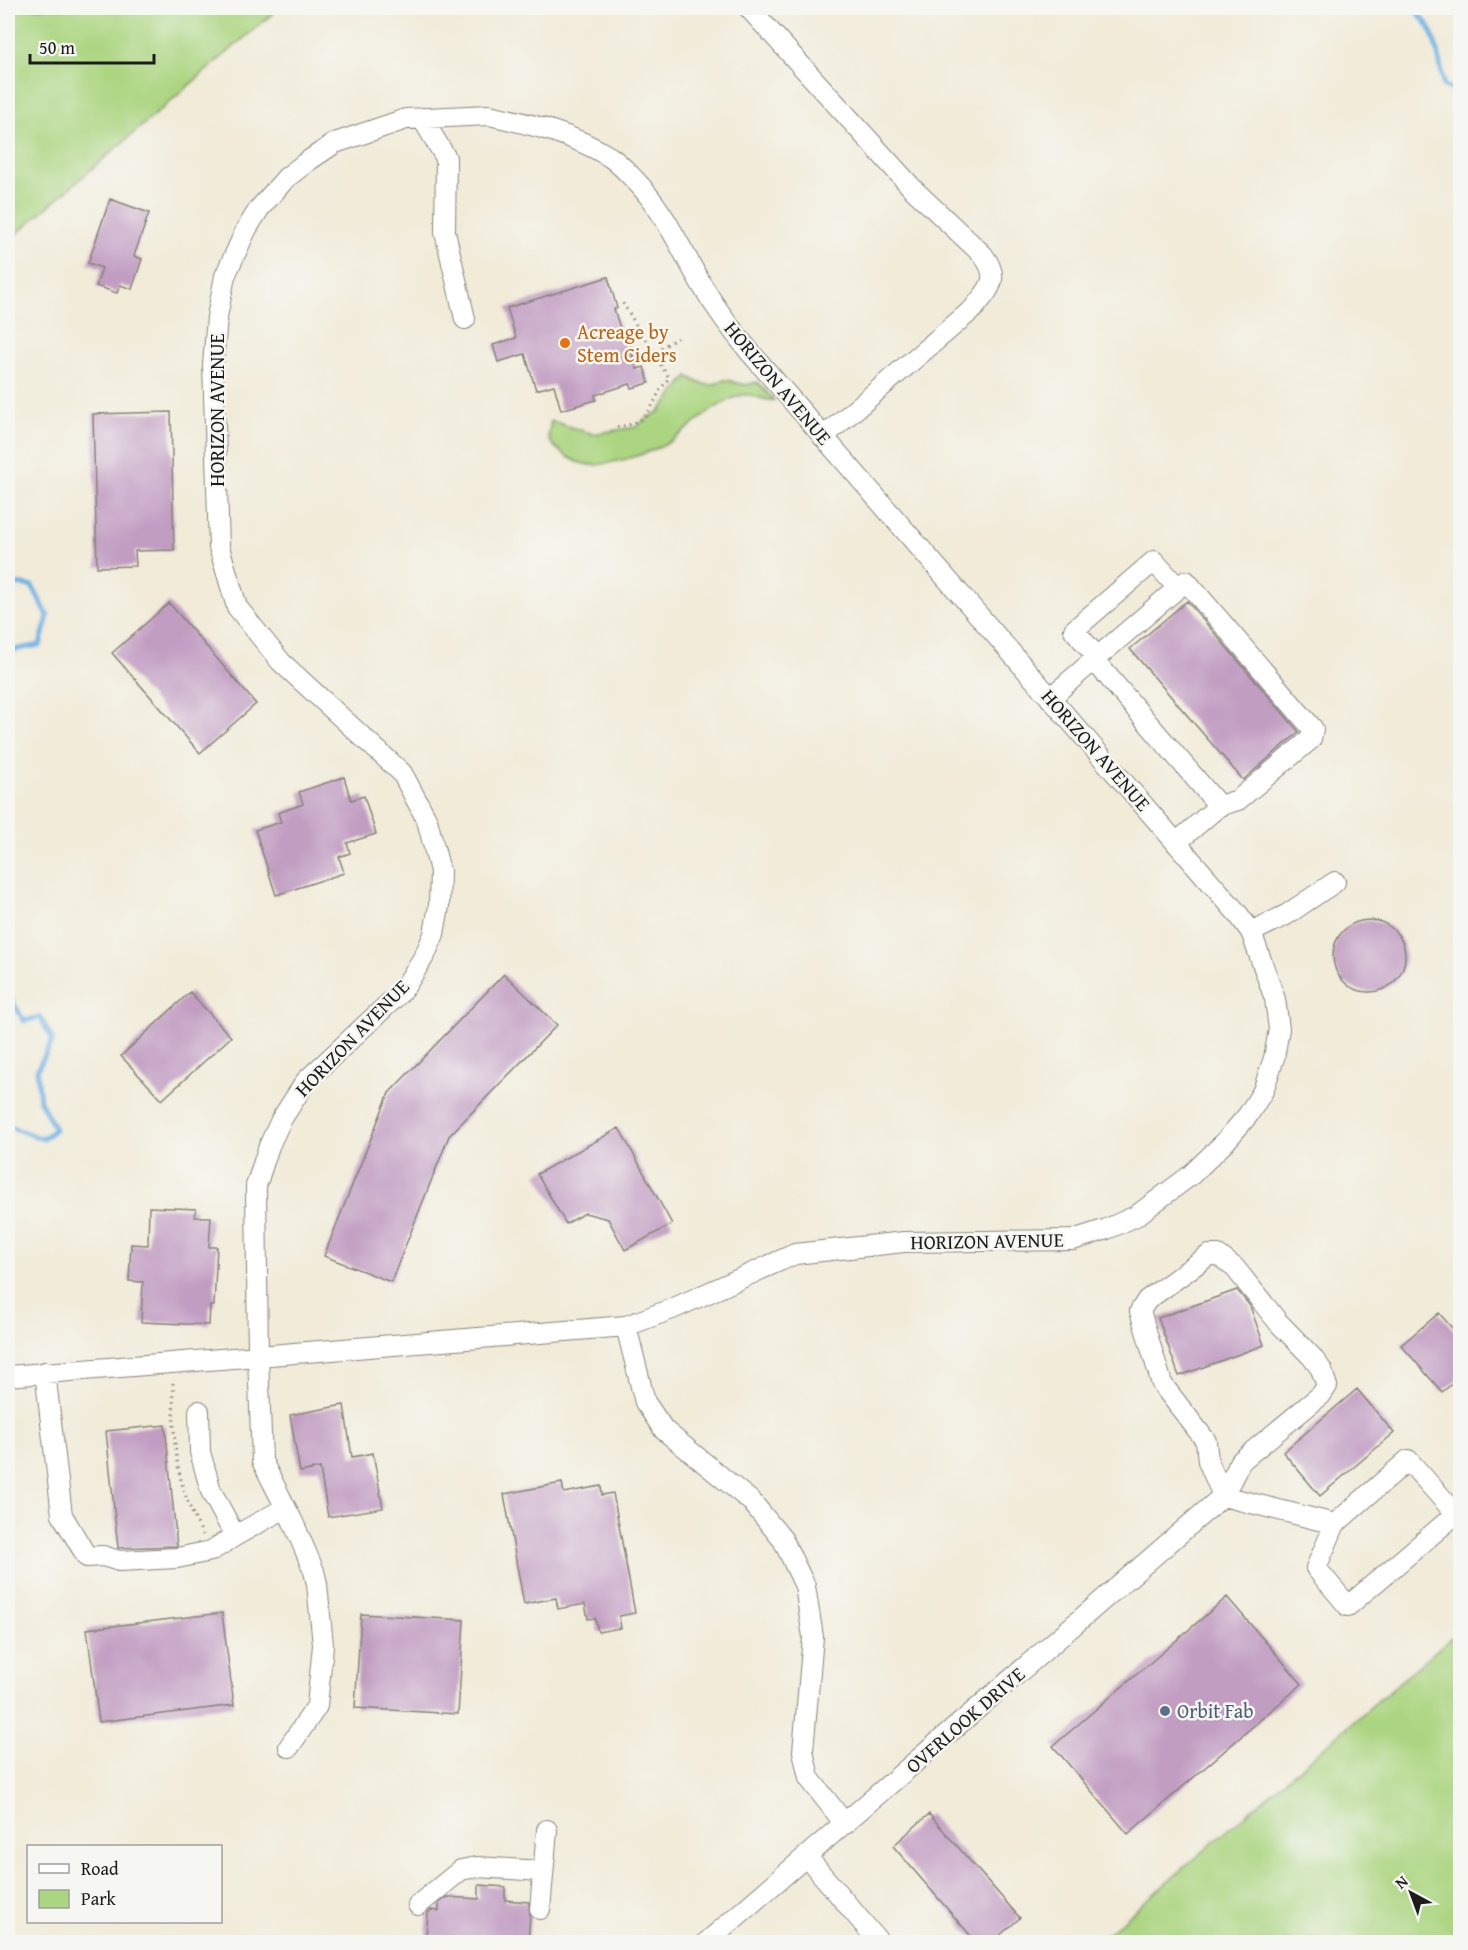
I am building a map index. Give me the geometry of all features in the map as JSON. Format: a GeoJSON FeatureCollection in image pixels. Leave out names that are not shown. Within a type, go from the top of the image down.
{"type":"FeatureCollection","features":[{"type":"Feature","properties":{"kind":"street"},"geometry":{"type":"LineString","coordinates":[[750,8],[914,190],[983,255],[992,267],[993,277],[988,290],[974,308],[823,436]]}},
{"type":"Feature","properties":{"kind":"street","name":"HORIZON AVENUE"},"geometry":{"type":"LineString","coordinates":[[8,1376],[45,1372],[258,1356],[626,1326],[672,1309],[795,1254],[904,1242],[1073,1240],[1107,1229],[1136,1216],[1191,1175],[1225,1142],[1248,1115],[1263,1091],[1274,1058],[1279,1029],[1275,999],[1251,932],[728,325],[702,286],[663,214],[642,187],[612,158],[584,143],[538,125],[489,115],[406,119],[335,143],[286,178],[259,209],[246,230],[225,276],[217,317],[213,365],[219,547],[237,606],[280,662],[402,773],[427,819],[440,871],[436,925],[425,955],[403,990],[306,1081],[281,1119],[269,1146],[255,1186],[258,1356]]}},
{"type":"Feature","properties":{"kind":"street"},"geometry":{"type":"LineString","coordinates":[[422,118],[446,158],[445,232],[465,319]]}},
{"type":"Feature","properties":{"kind":"street"},"geometry":{"type":"LineString","coordinates":[[1178,588],[1154,561],[1074,630],[1219,806]]}},
{"type":"Feature","properties":{"kind":"street"},"geometry":{"type":"LineString","coordinates":[[1050,698],[1186,581],[1313,729],[1311,739],[1238,800],[1219,806],[1176,843]]}},
{"type":"Feature","properties":{"kind":"street"},"geometry":{"type":"LineString","coordinates":[[1251,932],[1286,915],[1335,882]]}},
{"type":"Feature","properties":{"kind":"street"},"geometry":{"type":"LineString","coordinates":[[1209,1255],[1218,1255],[1235,1268],[1278,1322],[1317,1363],[1327,1386],[1322,1395],[1241,1461],[1223,1496],[1208,1461],[1206,1441],[1162,1384],[1140,1311],[1147,1300],[1209,1255]]}},
{"type":"Feature","properties":{"kind":"street"},"geometry":{"type":"LineString","coordinates":[[626,1326],[645,1402],[664,1430],[752,1502],[783,1540],[805,1586],[813,1637],[803,1751],[809,1778],[845,1824]]}},
{"type":"Feature","properties":{"kind":"street"},"geometry":{"type":"LineString","coordinates":[[258,1356],[262,1461],[314,1571],[323,1645],[317,1706],[289,1747]]}},
{"type":"Feature","properties":{"kind":"street"},"geometry":{"type":"LineString","coordinates":[[45,1372],[62,1515],[87,1557],[103,1556],[120,1561],[177,1558],[211,1551],[285,1508]]}},
{"type":"Feature","properties":{"kind":"street"},"geometry":{"type":"LineString","coordinates":[[199,1411],[201,1452],[211,1491],[235,1536]]}},
{"type":"Feature","properties":{"kind":"street"},"geometry":{"type":"LineString","coordinates":[[1408,1460],[1456,1514],[1348,1606],[1316,1568],[1335,1524],[1408,1460]]}},
{"type":"Feature","properties":{"kind":"street"},"geometry":{"type":"LineString","coordinates":[[1223,1496],[1335,1524]]}},
{"type":"Feature","properties":{"kind":"street","name":"OVERLOOK DRIVE"},"geometry":{"type":"LineString","coordinates":[[707,1942],[1223,1496]]}},
{"type":"Feature","properties":{"kind":"street"},"geometry":{"type":"LineString","coordinates":[[540,1910],[547,1830]]}},
{"type":"Feature","properties":{"kind":"street"},"geometry":{"type":"LineString","coordinates":[[807,1857],[879,1942]]}},
{"type":"Feature","properties":{"kind":"street"},"geometry":{"type":"LineString","coordinates":[[418,1905],[461,1870],[477,1867],[542,1871]]}},
{"type":"Feature","properties":{"kind":"path"},"geometry":{"type":"LineString","coordinates":[[618,427],[639,423],[650,411],[658,391],[669,378],[622,302]]}},
{"type":"Feature","properties":{"kind":"path"},"geometry":{"type":"LineString","coordinates":[[633,358],[655,352],[677,338]]}},
{"type":"Feature","properties":{"kind":"path"},"geometry":{"type":"LineString","coordinates":[[173,1383],[177,1466],[189,1509],[205,1539]]}},
{"type":"Feature","properties":{"kind":"green space"},"geometry":{"type":"Polygon","coordinates":[[[8,8],[279,8],[8,241],[8,8]]]}},
{"type":"Feature","properties":{"kind":"green space"},"geometry":{"type":"Polygon","coordinates":[[[688,376],[707,385],[724,380],[742,384],[757,382],[774,400],[748,395],[739,396],[720,405],[669,442],[631,458],[609,463],[590,465],[578,462],[560,452],[548,438],[551,421],[593,434],[636,427],[659,412],[688,376]]]}},
{"type":"Feature","properties":{"kind":"green space"},"geometry":{"type":"Polygon","coordinates":[[[1460,1630],[1460,1942],[1098,1942],[1460,1630]]]}},
{"type":"Feature","properties":{"kind":"building"},"geometry":{"type":"Polygon","coordinates":[[[110,199],[149,213],[134,256],[142,259],[132,289],[120,285],[117,293],[96,286],[102,268],[88,263],[110,199]]]}},
{"type":"Feature","properties":{"kind":"building","name":"Acreage by Stem Ciders"},"geometry":{"type":"Polygon","coordinates":[[[608,277],[617,308],[614,309],[624,341],[628,340],[637,369],[644,367],[649,383],[632,388],[630,384],[595,395],[596,400],[561,410],[554,385],[536,390],[525,354],[498,362],[493,345],[516,338],[507,308],[608,277]]]}},
{"type":"Feature","properties":{"kind":"building"},"geometry":{"type":"Polygon","coordinates":[[[171,412],[174,550],[135,551],[136,566],[97,567],[93,414],[171,412]]]}},
{"type":"Feature","properties":{"kind":"building"},"geometry":{"type":"Polygon","coordinates":[[[1187,601],[1299,732],[1243,780],[1130,649],[1187,601]]]}},
{"type":"Feature","properties":{"kind":"building"},"geometry":{"type":"Polygon","coordinates":[[[169,603],[256,704],[200,753],[112,653],[169,603]]]}},
{"type":"Feature","properties":{"kind":"building"},"geometry":{"type":"Polygon","coordinates":[[[344,777],[351,800],[364,796],[376,834],[347,843],[350,853],[339,857],[344,873],[276,895],[255,830],[281,822],[278,813],[303,804],[299,792],[344,777]]]}},
{"type":"Feature","properties":{"kind":"building"},"geometry":{"type":"Polygon","coordinates":[[[1369,920],[1389,926],[1399,936],[1405,956],[1399,976],[1389,986],[1369,992],[1349,986],[1339,976],[1333,956],[1339,936],[1349,926],[1369,920]]]}},
{"type":"Feature","properties":{"kind":"building"},"geometry":{"type":"Polygon","coordinates":[[[504,974],[557,1025],[449,1136],[391,1282],[324,1256],[389,1093],[504,974]]]}},
{"type":"Feature","properties":{"kind":"building"},"geometry":{"type":"Polygon","coordinates":[[[190,992],[231,1037],[162,1100],[121,1056],[190,992]]]}},
{"type":"Feature","properties":{"kind":"building"},"geometry":{"type":"Polygon","coordinates":[[[619,1128],[672,1224],[625,1250],[608,1219],[585,1213],[566,1224],[537,1174],[619,1128]]]}},
{"type":"Feature","properties":{"kind":"building"},"geometry":{"type":"Polygon","coordinates":[[[149,1207],[196,1209],[195,1217],[211,1217],[209,1247],[217,1247],[214,1306],[210,1306],[209,1325],[141,1322],[143,1282],[129,1281],[131,1244],[148,1245],[149,1207]]]}},
{"type":"Feature","properties":{"kind":"building"},"geometry":{"type":"Polygon","coordinates":[[[1237,1290],[1250,1306],[1264,1345],[1179,1376],[1158,1318],[1237,1290]]]}},
{"type":"Feature","properties":{"kind":"building"},"geometry":{"type":"Polygon","coordinates":[[[1439,1313],[1461,1338],[1461,1377],[1442,1392],[1401,1345],[1439,1313]]]}},
{"type":"Feature","properties":{"kind":"building"},"geometry":{"type":"Polygon","coordinates":[[[1357,1389],[1394,1433],[1320,1496],[1283,1452],[1357,1389]]]}},
{"type":"Feature","properties":{"kind":"building"},"geometry":{"type":"Polygon","coordinates":[[[344,1405],[352,1457],[373,1453],[383,1508],[328,1517],[320,1468],[300,1472],[290,1415],[344,1405]]]}},
{"type":"Feature","properties":{"kind":"building"},"geometry":{"type":"Polygon","coordinates":[[[165,1425],[177,1546],[118,1548],[106,1431],[165,1425]]]}},
{"type":"Feature","properties":{"kind":"building"},"geometry":{"type":"Polygon","coordinates":[[[562,1483],[564,1493],[601,1486],[602,1495],[613,1493],[635,1613],[619,1616],[621,1628],[598,1632],[595,1618],[588,1619],[585,1604],[558,1609],[556,1598],[524,1604],[504,1494],[562,1483]]]}},
{"type":"Feature","properties":{"kind":"building"},"geometry":{"type":"Polygon","coordinates":[[[1227,1597],[1302,1684],[1128,1834],[1053,1746],[1227,1597]]]}},
{"type":"Feature","properties":{"kind":"building"},"geometry":{"type":"Polygon","coordinates":[[[222,1613],[234,1705],[99,1722],[87,1629],[222,1613]]]}},
{"type":"Feature","properties":{"kind":"building"},"geometry":{"type":"Polygon","coordinates":[[[361,1614],[464,1620],[458,1714],[355,1708],[361,1614]]]}},
{"type":"Feature","properties":{"kind":"building"},"geometry":{"type":"Polygon","coordinates":[[[929,1814],[1020,1918],[992,1942],[976,1942],[893,1846],[929,1814]]]}},
{"type":"Feature","properties":{"kind":"building"},"geometry":{"type":"Polygon","coordinates":[[[479,1885],[505,1887],[505,1900],[529,1902],[528,1942],[438,1942],[438,1937],[426,1936],[428,1913],[431,1910],[439,1911],[439,1903],[447,1897],[479,1899],[479,1885]]]}},
{"type":"Feature","properties":{"kind":"waterway"},"geometry":{"type":"LineString","coordinates":[[1413,8],[1429,26],[1438,52],[1444,86],[1452,89],[1460,81]]}},
{"type":"Feature","properties":{"kind":"waterway"},"geometry":{"type":"LineString","coordinates":[[8,603],[15,584],[32,586],[48,616],[40,645],[8,651]]}},
{"type":"Feature","properties":{"kind":"waterway"},"geometry":{"type":"LineString","coordinates":[[8,994],[24,1021],[40,1017],[53,1040],[37,1070],[40,1101],[55,1129],[43,1139],[8,1126]]}},
{"type":"Feature","properties":{"kind":"place","name":"Acreage by Stem Ciders"},"geometry":{"type":"Point","coordinates":[565,343]}},
{"type":"Feature","properties":{"kind":"place","name":"Orbit Fab"},"geometry":{"type":"Point","coordinates":[1165,1711]}}]}
